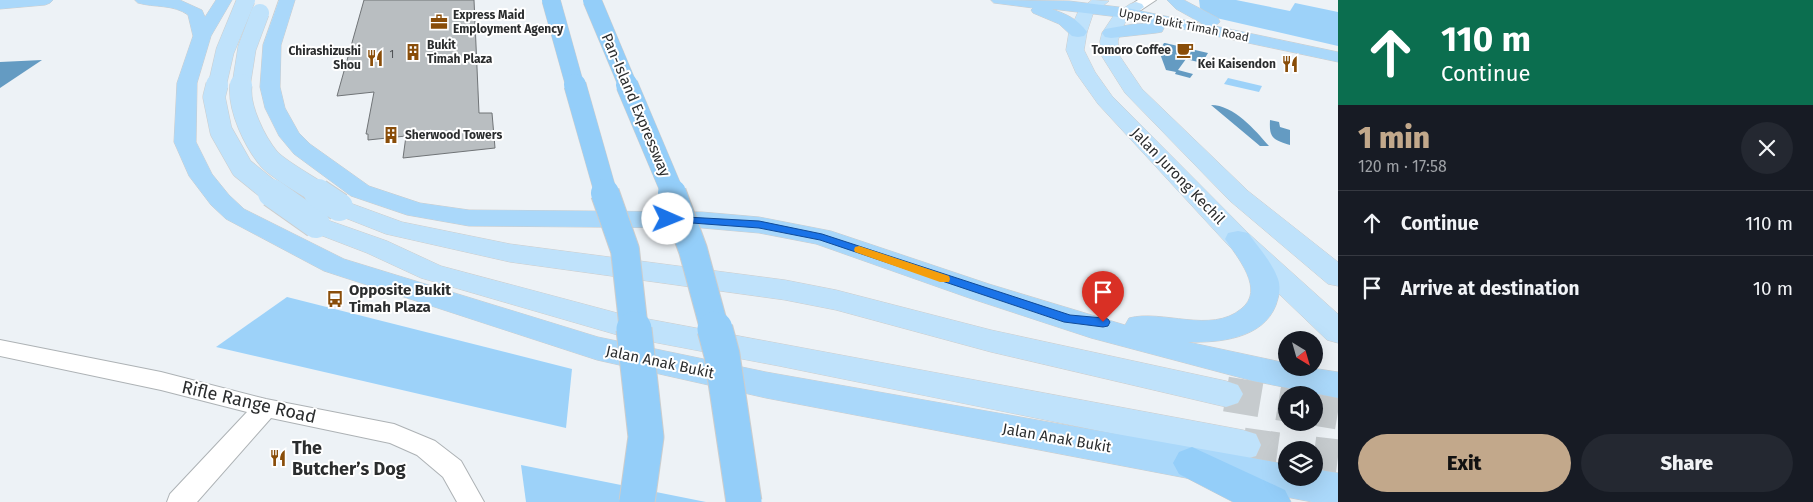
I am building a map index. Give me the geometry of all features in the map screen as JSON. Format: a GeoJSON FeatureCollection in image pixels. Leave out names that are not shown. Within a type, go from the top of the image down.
{"type":"FeatureCollection","features":[{"type":"Feature","properties":{"kind":"highway"},"geometry":{"type":"LineString","coordinates":[[38,1],[45,0]]}},
{"type":"Feature","properties":{"kind":"highway"},"geometry":{"type":"LineString","coordinates":[[0,4],[58,0]]}},
{"type":"Feature","properties":{"kind":"highway"},"geometry":{"type":"LineString","coordinates":[[143,0],[180,4],[196,12],[207,28],[246,11],[279,3],[272,45],[270,87],[275,108],[290,136],[302,149],[360,191],[416,210],[468,218],[702,220],[759,225],[822,237],[1069,319],[1175,350],[1253,369],[1338,385]]}},
{"type":"Feature","properties":{"kind":"highway","name":"Jalan Anak Bukit"},"geometry":{"type":"LineString","coordinates":[[224,0],[207,28],[187,83],[185,142],[201,176],[220,200],[235,214],[334,265],[596,348],[766,385],[1338,490]]}},
{"type":"Feature","properties":{"kind":"highway"},"geometry":{"type":"LineString","coordinates":[[551,0],[603,187],[625,250],[646,437],[637,502]]}},
{"type":"Feature","properties":{"kind":"highway","name":"Pan-Island Expressway"},"geometry":{"type":"LineString","coordinates":[[592,0],[679,209],[693,250],[722,355],[744,502]]}},
{"type":"Feature","properties":{"kind":"highway","name":"Upper Bukit Timah Road"},"geometry":{"type":"LineString","coordinates":[[998,0],[1098,2],[1137,7],[1338,57]]}},
{"type":"Feature","properties":{"kind":"highway"},"geometry":{"type":"LineString","coordinates":[[1002,0],[1057,16],[1072,25],[1078,32]]}},
{"type":"Feature","properties":{"kind":"highway"},"geometry":{"type":"LineString","coordinates":[[1176,0],[1182,6],[1215,27]]}},
{"type":"Feature","properties":{"kind":"highway"},"geometry":{"type":"LineString","coordinates":[[1111,33],[1153,28],[1215,27]]}},
{"type":"Feature","properties":{"kind":"highway","name":"Upper Bukit Timah Road"},"geometry":{"type":"LineString","coordinates":[[1215,27],[1338,49]]}},
{"type":"Feature","properties":{"kind":"highway"},"geometry":{"type":"LineString","coordinates":[[1069,319],[1192,332],[1238,326],[1258,312],[1263,303],[1265,290],[1264,280],[1258,268],[1238,239]]}},
{"type":"Feature","properties":{"kind":"highway"},"geometry":{"type":"LineString","coordinates":[[1192,463],[1271,502]]}},
{"type":"Feature","properties":{"kind":"main road","name":"Jalan Anak Bukit"},"geometry":{"type":"LineString","coordinates":[[246,0],[225,51],[214,97],[221,131],[242,168],[284,202],[316,224],[377,247],[431,272],[621,325],[1243,445]]}},
{"type":"Feature","properties":{"kind":"main road","name":"Jalan Jurong Kechil"},"geometry":{"type":"LineString","coordinates":[[1098,2],[1086,12],[1078,32],[1075,50],[1086,73],[1105,100],[1238,239],[1338,332]]}},
{"type":"Feature","properties":{"kind":"main road"},"geometry":{"type":"LineString","coordinates":[[279,3],[247,48],[240,94],[248,125],[270,160],[339,207],[395,228],[510,254],[776,289],[836,300],[991,341],[1226,394]]}},
{"type":"Feature","properties":{"kind":"main road"},"geometry":{"type":"LineString","coordinates":[[1111,33],[1120,18],[1137,7]]}},
{"type":"Feature","properties":{"kind":"main road","name":"Jalan Jurong Kechil"},"geometry":{"type":"LineString","coordinates":[[1111,33],[1109,41],[1110,55],[1135,93],[1239,196],[1338,277]]}},
{"type":"Feature","properties":{"kind":"street","name":"Rifle Range Road"},"geometry":{"type":"LineString","coordinates":[[0,348],[161,381],[266,408],[394,434],[426,448],[452,469],[471,502]]}},
{"type":"Feature","properties":{"kind":"street"},"geometry":{"type":"LineString","coordinates":[[180,502],[266,408]]}},
{"type":"Feature","properties":{"kind":"shaded area"},"geometry":{"type":"Polygon","coordinates":[[[1199,0],[1236,0],[1290,11],[1295,3],[1338,12],[1338,46],[1212,17],[1200,8],[1199,0]]]}},
{"type":"Feature","properties":{"kind":"shaded area"},"geometry":{"type":"Polygon","coordinates":[[[1164,43],[1208,53],[1202,63],[1186,59],[1178,70],[1193,74],[1190,78],[1166,70],[1159,51],[1164,43]]]}},
{"type":"Feature","properties":{"kind":"shaded area"},"geometry":{"type":"Polygon","coordinates":[[[42,60],[0,88],[0,62],[42,60]]]}},
{"type":"Feature","properties":{"kind":"shaded area"},"geometry":{"type":"Polygon","coordinates":[[[1228,78],[1262,86],[1259,92],[1224,84],[1228,78]]]}},
{"type":"Feature","properties":{"kind":"shaded area"},"geometry":{"type":"Polygon","coordinates":[[[1211,105],[1220,106],[1236,114],[1251,126],[1269,146],[1260,146],[1211,105]]]}},
{"type":"Feature","properties":{"kind":"shaded area"},"geometry":{"type":"Polygon","coordinates":[[[1270,120],[1279,122],[1280,127],[1290,130],[1290,145],[1276,140],[1271,135],[1270,120]]]}},
{"type":"Feature","properties":{"kind":"shaded area"},"geometry":{"type":"Polygon","coordinates":[[[287,297],[572,369],[566,428],[216,347],[287,297]]]}},
{"type":"Feature","properties":{"kind":"shaded area"},"geometry":{"type":"Polygon","coordinates":[[[521,465],[706,502],[526,502],[521,465]]]}},
{"type":"Feature","properties":{"kind":"building","name":"Bukit Timah Plaza"},"geometry":{"type":"Polygon","coordinates":[[[364,0],[474,0],[479,113],[492,113],[495,148],[403,158],[406,136],[368,140],[368,134],[366,134],[374,92],[337,96],[364,0]]]}},
{"type":"Feature","properties":{"kind":"tunnel"},"geometry":{"type":"LineString","coordinates":[[1226,394],[1278,403]]}},
{"type":"Feature","properties":{"kind":"tunnel"},"geometry":{"type":"LineString","coordinates":[[1323,410],[1338,412]]}},
{"type":"Feature","properties":{"kind":"tunnel"},"geometry":{"type":"LineString","coordinates":[[1243,445],[1278,450]]}},
{"type":"Feature","properties":{"kind":"tunnel"},"geometry":{"type":"LineString","coordinates":[[1323,455],[1338,457]]}},
{"type":"Feature","properties":{"kind":"slow traffic"},"geometry":{"type":"LineString","coordinates":[[859,250],[944,279]]}},
{"type":"Feature","properties":{"kind":"place","name":"Express Maid Employment Agency"},"geometry":{"type":"Point","coordinates":[439,22]}},
{"type":"Feature","properties":{"kind":"place","name":"Tomoro Coffee"},"geometry":{"type":"Point","coordinates":[1185,50]}},
{"type":"Feature","properties":{"kind":"place","name":"Bukit Timah Plaza"},"geometry":{"type":"Point","coordinates":[413,52]}},
{"type":"Feature","properties":{"kind":"place","name":"Chirashizushi Shou"},"geometry":{"type":"Point","coordinates":[375,58]}},
{"type":"Feature","properties":{"kind":"place","name":"Kei Kaisendon"},"geometry":{"type":"Point","coordinates":[1290,64]}},
{"type":"Feature","properties":{"kind":"place","name":"Sherwood Towers"},"geometry":{"type":"Point","coordinates":[391,135]}},
{"type":"Feature","properties":{"kind":"place","name":"Opposite Bukit Timah Plaza"},"geometry":{"type":"Point","coordinates":[335,299]}},
{"type":"Feature","properties":{"kind":"place","name":"The Butcher’s Dog"},"geometry":{"type":"Point","coordinates":[278,458]}},
{"type":"Feature","properties":{"kind":"route"},"geometry":{"type":"LineString","coordinates":[[668,219],[759,225],[822,237],[979,291],[1069,319],[1103,322]]}}]}
